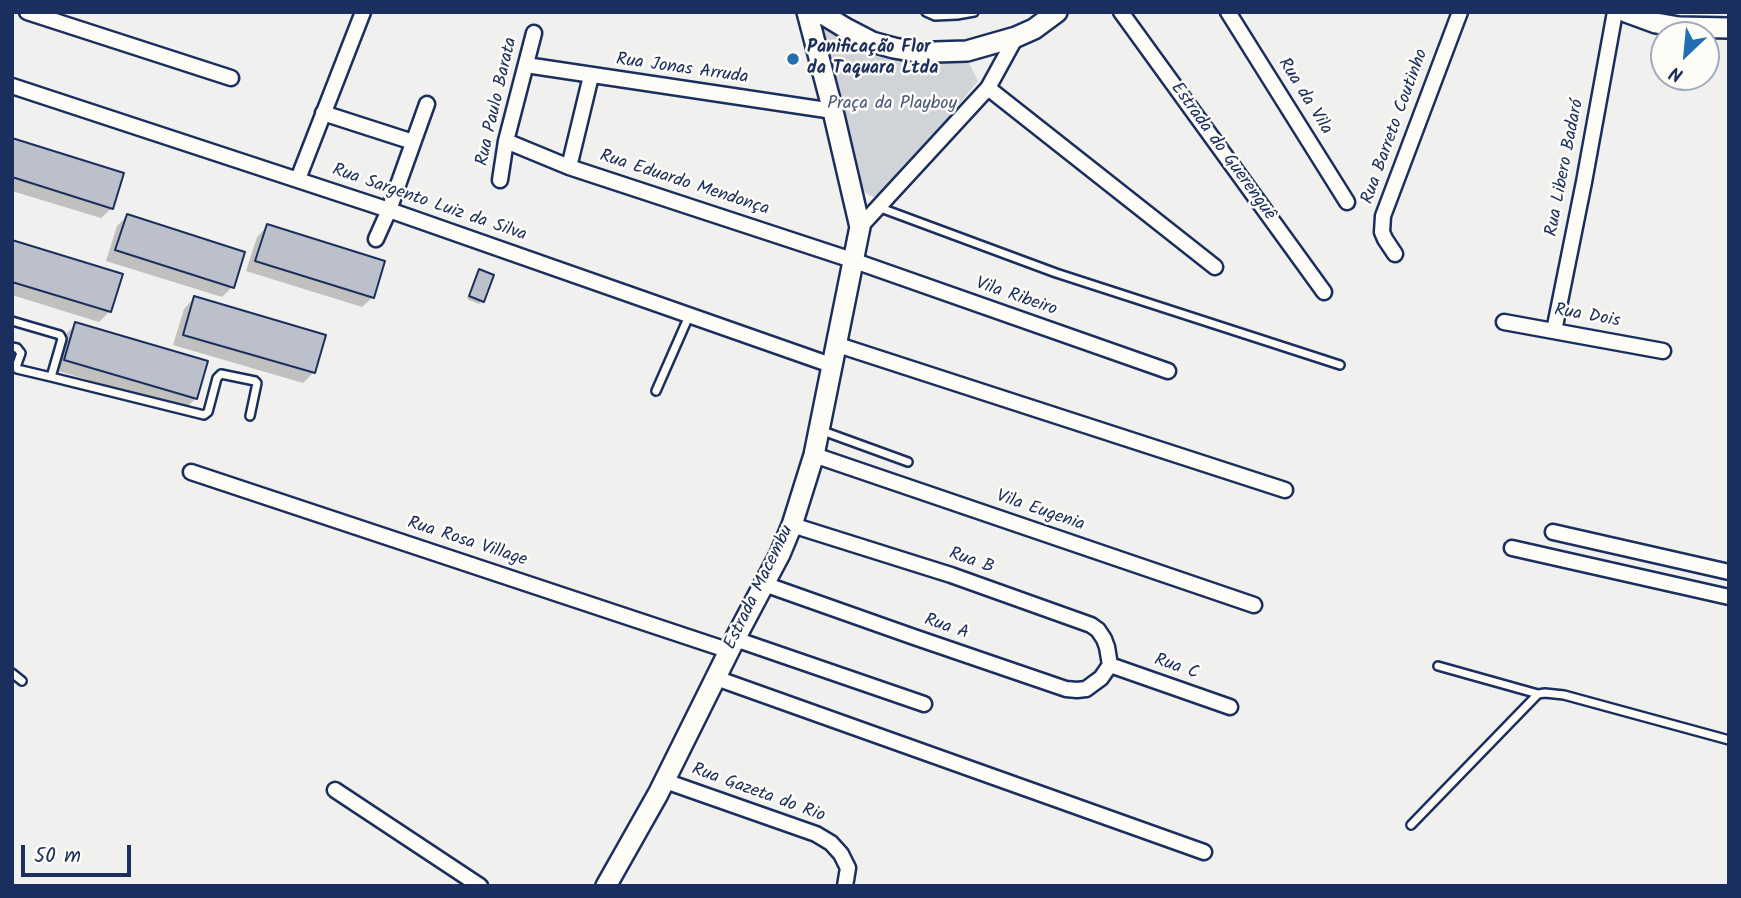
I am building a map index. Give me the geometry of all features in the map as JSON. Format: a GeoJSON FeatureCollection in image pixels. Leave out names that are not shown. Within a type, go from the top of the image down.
{"type":"FeatureCollection","features":[{"type":"Feature","properties":{"kind":"street"},"geometry":{"type":"LineString","coordinates":[[27,12],[231,78]]}},
{"type":"Feature","properties":{"kind":"street"},"geometry":{"type":"LineString","coordinates":[[298,179],[363,12]]}},
{"type":"Feature","properties":{"kind":"street","name":"Estrada Macembu"},"geometry":{"type":"LineString","coordinates":[[606,886],[664,781],[780,554],[814,456],[860,227],[834,111],[807,12]]}},
{"type":"Feature","properties":{"kind":"street"},"geometry":{"type":"LineString","coordinates":[[819,12],[872,42],[916,52],[967,51],[1016,37],[1034,29],[1057,12]]}},
{"type":"Feature","properties":{"kind":"street","name":"Estrada do Guerenguê"},"geometry":{"type":"LineString","coordinates":[[1121,12],[1324,292]]}},
{"type":"Feature","properties":{"kind":"street","name":"Rua da Vila"},"geometry":{"type":"LineString","coordinates":[[1228,12],[1347,202]]}},
{"type":"Feature","properties":{"kind":"street","name":"Rua Barreto Coutinho"},"geometry":{"type":"LineString","coordinates":[[1395,254],[1382,232],[1384,216],[1460,12]]}},
{"type":"Feature","properties":{"kind":"street","name":"Rua Libero Badaró"},"geometry":{"type":"LineString","coordinates":[[1554,331],[1615,12]]}},
{"type":"Feature","properties":{"kind":"street"},"geometry":{"type":"LineString","coordinates":[[1626,12],[1656,23],[1679,27],[1729,28]]}},
{"type":"Feature","properties":{"kind":"street","name":"Rua Paulo Barata"},"geometry":{"type":"LineString","coordinates":[[500,180],[506,141],[534,33]]}},
{"type":"Feature","properties":{"kind":"street","name":"Estrada Macembu"},"geometry":{"type":"LineString","coordinates":[[860,227],[988,88],[1016,37]]}},
{"type":"Feature","properties":{"kind":"street","name":"Rua Jonas Arruda"},"geometry":{"type":"LineString","coordinates":[[526,65],[834,111]]}},
{"type":"Feature","properties":{"kind":"street"},"geometry":{"type":"LineString","coordinates":[[569,167],[591,76]]}},
{"type":"Feature","properties":{"kind":"street","name":"Rua Sargento Luiz da Silva"},"geometry":{"type":"LineString","coordinates":[[12,86],[298,179],[831,365]]}},
{"type":"Feature","properties":{"kind":"street"},"geometry":{"type":"LineString","coordinates":[[988,88],[1215,267]]}},
{"type":"Feature","properties":{"kind":"street"},"geometry":{"type":"LineString","coordinates":[[376,239],[427,104]]}},
{"type":"Feature","properties":{"kind":"street"},"geometry":{"type":"LineString","coordinates":[[323,113],[413,142]]}},
{"type":"Feature","properties":{"kind":"street","name":"Rua Eduardo Mendonça"},"geometry":{"type":"LineString","coordinates":[[506,141],[569,167],[852,260]]}},
{"type":"Feature","properties":{"kind":"street","name":"Vila Ribeiro"},"geometry":{"type":"LineString","coordinates":[[852,260],[1168,371]]}},
{"type":"Feature","properties":{"kind":"street","name":"Rua Dois"},"geometry":{"type":"LineString","coordinates":[[1504,322],[1663,351]]}},
{"type":"Feature","properties":{"kind":"street"},"geometry":{"type":"LineString","coordinates":[[835,344],[1285,490]]}},
{"type":"Feature","properties":{"kind":"street","name":"Vila Eugenia"},"geometry":{"type":"LineString","coordinates":[[814,456],[1254,605]]}},
{"type":"Feature","properties":{"kind":"street","name":"Rua Rosa Village"},"geometry":{"type":"LineString","coordinates":[[191,472],[924,704]]}},
{"type":"Feature","properties":{"kind":"street","name":"Rua B"},"geometry":{"type":"LineString","coordinates":[[792,525],[951,575],[1091,625],[1104,639],[1110,666]]}},
{"type":"Feature","properties":{"kind":"street"},"geometry":{"type":"LineString","coordinates":[[1553,532],[1729,572]]}},
{"type":"Feature","properties":{"kind":"street"},"geometry":{"type":"LineString","coordinates":[[1512,548],[1728,595]]}},
{"type":"Feature","properties":{"kind":"street","name":"Rua A"},"geometry":{"type":"LineString","coordinates":[[764,584],[1066,688],[1086,689],[1101,678],[1110,666]]}},
{"type":"Feature","properties":{"kind":"street","name":"Rua C"},"geometry":{"type":"LineString","coordinates":[[1110,666],[1230,707]]}},
{"type":"Feature","properties":{"kind":"street"},"geometry":{"type":"LineString","coordinates":[[716,678],[1204,852]]}},
{"type":"Feature","properties":{"kind":"street","name":"Rua Gazeta do Rio"},"geometry":{"type":"LineString","coordinates":[[664,781],[816,834],[831,842],[848,868],[845,886]]}},
{"type":"Feature","properties":{"kind":"street"},"geometry":{"type":"LineString","coordinates":[[335,790],[480,886]]}},
{"type":"Feature","properties":{"kind":"lane"},"geometry":{"type":"LineString","coordinates":[[926,12],[935,16],[974,12]]}},
{"type":"Feature","properties":{"kind":"lane"},"geometry":{"type":"LineString","coordinates":[[878,207],[1056,273],[1340,365]]}},
{"type":"Feature","properties":{"kind":"lane"},"geometry":{"type":"LineString","coordinates":[[656,391],[690,315]]}},
{"type":"Feature","properties":{"kind":"lane"},"geometry":{"type":"LineString","coordinates":[[12,321],[60,335],[62,339],[51,377]]}},
{"type":"Feature","properties":{"kind":"lane"},"geometry":{"type":"LineString","coordinates":[[12,347],[21,353],[17,369],[204,415],[208,412],[217,378],[221,374],[255,381],[257,383],[250,416]]}},
{"type":"Feature","properties":{"kind":"lane"},"geometry":{"type":"LineString","coordinates":[[819,430],[908,462]]}},
{"type":"Feature","properties":{"kind":"lane"},"geometry":{"type":"LineString","coordinates":[[1438,666],[1538,694],[1564,695],[1729,740]]}},
{"type":"Feature","properties":{"kind":"lane"},"geometry":{"type":"LineString","coordinates":[[12,673],[22,681]]}},
{"type":"Feature","properties":{"kind":"lane"},"geometry":{"type":"LineString","coordinates":[[1410,825],[1538,694]]}},
{"type":"Feature","properties":{"kind":"green space","name":"Praça da Playboy"},"geometry":{"type":"Polygon","coordinates":[[[812,13],[853,37],[964,53],[978,81],[883,199],[861,190],[854,181],[812,13]]]}},
{"type":"Feature","properties":{"kind":"building"},"geometry":{"type":"Polygon","coordinates":[[[12,138],[124,173],[113,209],[12,177],[12,138]]]}},
{"type":"Feature","properties":{"kind":"building"},"geometry":{"type":"Polygon","coordinates":[[[127,214],[245,252],[234,288],[115,250],[127,214]]]}},
{"type":"Feature","properties":{"kind":"building"},"geometry":{"type":"Polygon","coordinates":[[[267,224],[385,261],[374,298],[255,261],[267,224]]]}},
{"type":"Feature","properties":{"kind":"building"},"geometry":{"type":"Polygon","coordinates":[[[12,240],[123,274],[111,312],[12,282],[12,240]]]}},
{"type":"Feature","properties":{"kind":"building"},"geometry":{"type":"Polygon","coordinates":[[[479,269],[494,275],[484,302],[469,296],[479,269]]]}},
{"type":"Feature","properties":{"kind":"building"},"geometry":{"type":"Polygon","coordinates":[[[194,296],[326,335],[315,373],[183,335],[194,296]]]}},
{"type":"Feature","properties":{"kind":"building"},"geometry":{"type":"Polygon","coordinates":[[[75,322],[208,361],[197,399],[64,360],[75,322]]]}},
{"type":"Feature","properties":{"kind":"place","name":"Panificação Flor da Taquara Ltda"},"geometry":{"type":"Point","coordinates":[793,59]}}]}
